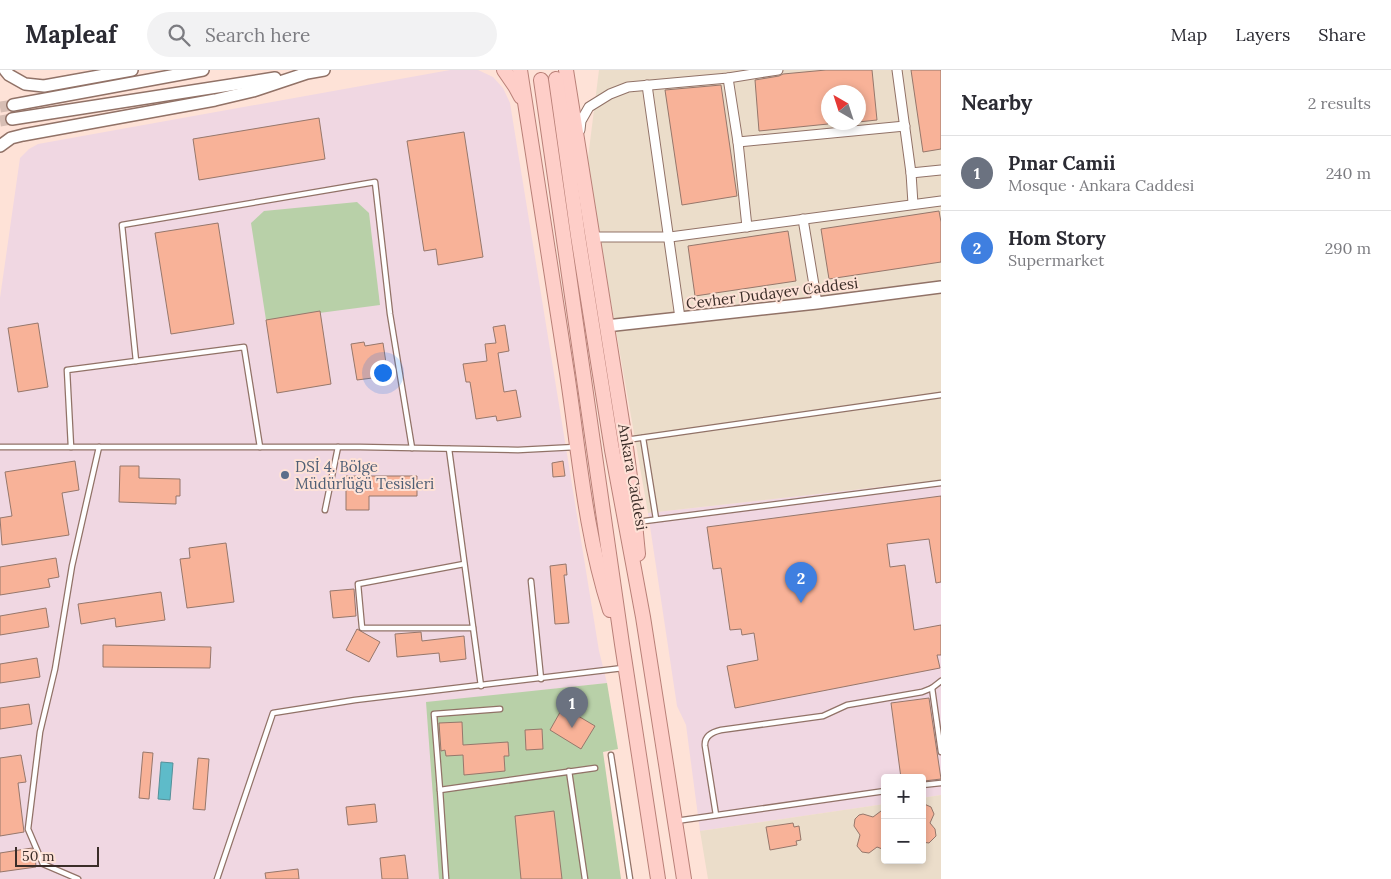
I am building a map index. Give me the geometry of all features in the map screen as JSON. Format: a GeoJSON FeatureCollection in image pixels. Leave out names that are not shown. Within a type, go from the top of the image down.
{"type":"FeatureCollection","features":[{"type":"Feature","properties":{"kind":"main road"},"geometry":{"type":"LineString","coordinates":[[504,70],[515,86],[526,111]]}},
{"type":"Feature","properties":{"kind":"main road"},"geometry":{"type":"LineString","coordinates":[[520,70],[586,508],[599,575],[622,644]]}},
{"type":"Feature","properties":{"kind":"main road"},"geometry":{"type":"LineString","coordinates":[[561,74],[578,150],[625,440],[636,522],[643,617]]}},
{"type":"Feature","properties":{"kind":"main road","name":"Ankara Caddesi"},"geometry":{"type":"LineString","coordinates":[[561,74],[578,236],[610,441],[643,617],[684,879]]}},
{"type":"Feature","properties":{"kind":"main road"},"geometry":{"type":"LineString","coordinates":[[541,80],[622,644],[658,879]]}},
{"type":"Feature","properties":{"kind":"street"},"geometry":{"type":"LineString","coordinates":[[5,70],[9,75],[25,84],[44,86],[132,70]]}},
{"type":"Feature","properties":{"kind":"street"},"geometry":{"type":"LineString","coordinates":[[13,105],[203,70]]}},
{"type":"Feature","properties":{"kind":"street"},"geometry":{"type":"LineString","coordinates":[[12,119],[324,70]]}},
{"type":"Feature","properties":{"kind":"street"},"geometry":{"type":"LineString","coordinates":[[578,150],[581,121],[589,107],[610,94],[628,87],[728,78],[778,70]]}},
{"type":"Feature","properties":{"kind":"street"},"geometry":{"type":"LineString","coordinates":[[897,70],[911,173],[913,204]]}},
{"type":"Feature","properties":{"kind":"street"},"geometry":{"type":"LineString","coordinates":[[0,146],[11,138],[24,134],[215,100],[253,91],[307,73]]}},
{"type":"Feature","properties":{"kind":"street"},"geometry":{"type":"LineString","coordinates":[[728,78],[738,142],[747,227]]}},
{"type":"Feature","properties":{"kind":"street"},"geometry":{"type":"LineString","coordinates":[[647,85],[680,318]]}},
{"type":"Feature","properties":{"kind":"street"},"geometry":{"type":"LineString","coordinates":[[738,142],[904,126]]}},
{"type":"Feature","properties":{"kind":"street"},"geometry":{"type":"LineString","coordinates":[[911,173],[941,170]]}},
{"type":"Feature","properties":{"kind":"street"},"geometry":{"type":"LineString","coordinates":[[592,237],[670,237],[941,201]]}},
{"type":"Feature","properties":{"kind":"street"},"geometry":{"type":"LineString","coordinates":[[803,219],[817,303]]}},
{"type":"Feature","properties":{"kind":"street","name":"Cevher Dudayev Caddesi"},"geometry":{"type":"LineString","coordinates":[[606,326],[941,289]]}},
{"type":"Feature","properties":{"kind":"lane"},"geometry":{"type":"LineString","coordinates":[[136,361],[122,225],[375,182],[390,314],[412,448]]}},
{"type":"Feature","properties":{"kind":"lane"},"geometry":{"type":"LineString","coordinates":[[71,447],[67,370],[244,347],[260,447]]}},
{"type":"Feature","properties":{"kind":"lane"},"geometry":{"type":"LineString","coordinates":[[625,440],[941,395]]}},
{"type":"Feature","properties":{"kind":"lane"},"geometry":{"type":"LineString","coordinates":[[643,438],[656,519]]}},
{"type":"Feature","properties":{"kind":"lane"},"geometry":{"type":"LineString","coordinates":[[0,447],[338,447],[518,450],[578,447]]}},
{"type":"Feature","properties":{"kind":"lane"},"geometry":{"type":"LineString","coordinates":[[78,879],[43,864],[28,829],[40,732],[55,669],[72,566],[99,447]]}},
{"type":"Feature","properties":{"kind":"lane"},"geometry":{"type":"LineString","coordinates":[[325,510],[338,447]]}},
{"type":"Feature","properties":{"kind":"lane"},"geometry":{"type":"LineString","coordinates":[[449,449],[481,686]]}},
{"type":"Feature","properties":{"kind":"lane"},"geometry":{"type":"LineString","coordinates":[[636,522],[941,484]]}},
{"type":"Feature","properties":{"kind":"lane"},"geometry":{"type":"LineString","coordinates":[[464,564],[358,584],[362,628],[473,628]]}},
{"type":"Feature","properties":{"kind":"lane"},"geometry":{"type":"LineString","coordinates":[[531,581],[541,679]]}},
{"type":"Feature","properties":{"kind":"lane"},"geometry":{"type":"LineString","coordinates":[[217,879],[272,713],[355,700],[626,668]]}},
{"type":"Feature","properties":{"kind":"lane"},"geometry":{"type":"LineString","coordinates":[[716,815],[704,742],[706,737],[713,732],[823,716],[847,705],[922,692],[932,688],[941,681]]}},
{"type":"Feature","properties":{"kind":"lane"},"geometry":{"type":"LineString","coordinates":[[932,688],[941,752]]}},
{"type":"Feature","properties":{"kind":"lane"},"geometry":{"type":"LineString","coordinates":[[446,879],[434,714],[500,709]]}},
{"type":"Feature","properties":{"kind":"lane"},"geometry":{"type":"LineString","coordinates":[[611,755],[630,879]]}},
{"type":"Feature","properties":{"kind":"lane"},"geometry":{"type":"LineString","coordinates":[[440,790],[595,768]]}},
{"type":"Feature","properties":{"kind":"lane"},"geometry":{"type":"LineString","coordinates":[[569,771],[585,879]]}},
{"type":"Feature","properties":{"kind":"lane"},"geometry":{"type":"LineString","coordinates":[[926,785],[941,783]]}},
{"type":"Feature","properties":{"kind":"lane"},"geometry":{"type":"LineString","coordinates":[[675,821],[881,792]]}},
{"type":"Feature","properties":{"kind":"shaded area","name":"DSİ 4. Bölge Müdürlüğü Tesisleri"},"geometry":{"type":"Polygon","coordinates":[[[450,70],[478,70],[493,77],[503,88],[510,103],[599,651],[607,683],[510,694],[621,879],[0,879],[0,298],[20,158],[29,149],[38,144],[450,70]]]}},
{"type":"Feature","properties":{"kind":"shaded area"},"geometry":{"type":"Polygon","coordinates":[[[599,70],[941,70],[941,480],[648,513],[587,166],[599,70]]]}},
{"type":"Feature","properties":{"kind":"shaded area"},"geometry":{"type":"Polygon","coordinates":[[[941,480],[941,795],[926,797],[926,774],[881,774],[881,805],[700,831],[686,725],[677,706],[648,513],[941,480]]]}},
{"type":"Feature","properties":{"kind":"shaded area"},"geometry":{"type":"Polygon","coordinates":[[[941,795],[941,879],[708,879],[700,831],[881,805],[881,864],[926,864],[926,797],[941,795]]]}},
{"type":"Feature","properties":{"kind":"green space"},"geometry":{"type":"Polygon","coordinates":[[[357,202],[369,213],[380,305],[266,320],[251,223],[264,211],[357,202]]]}},
{"type":"Feature","properties":{"kind":"green space"},"geometry":{"type":"Polygon","coordinates":[[[607,683],[618,749],[603,752],[621,879],[439,879],[426,702],[607,683]]]}},
{"type":"Feature","properties":{"kind":"water"},"geometry":{"type":"Polygon","coordinates":[[[161,762],[173,763],[170,800],[158,799],[161,762]]]}},
{"type":"Feature","properties":{"kind":"building"},"geometry":{"type":"Polygon","coordinates":[[[826,70],[872,70],[877,120],[866,121],[866,85],[821,85],[821,125],[759,131],[755,80],[783,74],[826,70]]]}},
{"type":"Feature","properties":{"kind":"building"},"geometry":{"type":"Polygon","coordinates":[[[911,70],[941,70],[941,149],[923,152],[911,70]]]}},
{"type":"Feature","properties":{"kind":"building"},"geometry":{"type":"Polygon","coordinates":[[[721,85],[737,196],[682,205],[665,90],[721,85]]]}},
{"type":"Feature","properties":{"kind":"building"},"geometry":{"type":"Polygon","coordinates":[[[319,118],[325,159],[199,180],[193,139],[319,118]]]}},
{"type":"Feature","properties":{"kind":"building"},"geometry":{"type":"Polygon","coordinates":[[[464,132],[483,257],[438,265],[436,249],[424,251],[407,141],[464,132]]]}},
{"type":"Feature","properties":{"kind":"building"},"geometry":{"type":"Polygon","coordinates":[[[939,211],[941,222],[941,262],[829,279],[821,229],[939,211]]]}},
{"type":"Feature","properties":{"kind":"building"},"geometry":{"type":"Polygon","coordinates":[[[218,223],[234,324],[171,334],[155,233],[218,223]]]}},
{"type":"Feature","properties":{"kind":"building"},"geometry":{"type":"Polygon","coordinates":[[[788,231],[796,281],[695,296],[688,246],[788,231]]]}},
{"type":"Feature","properties":{"kind":"building"},"geometry":{"type":"Polygon","coordinates":[[[320,311],[331,384],[277,393],[266,320],[320,311]]]}},
{"type":"Feature","properties":{"kind":"building"},"geometry":{"type":"Polygon","coordinates":[[[38,323],[48,387],[18,392],[8,328],[38,323]]]}},
{"type":"Feature","properties":{"kind":"building"},"geometry":{"type":"Polygon","coordinates":[[[505,325],[509,351],[498,353],[504,392],[516,390],[521,417],[497,421],[496,416],[476,419],[470,382],[466,382],[463,364],[487,361],[485,344],[496,343],[493,327],[505,325]]]}},
{"type":"Feature","properties":{"kind":"building"},"geometry":{"type":"Polygon","coordinates":[[[364,342],[365,346],[383,343],[388,376],[357,380],[351,344],[364,342]]]}},
{"type":"Feature","properties":{"kind":"building"},"geometry":{"type":"Polygon","coordinates":[[[75,461],[79,490],[62,493],[69,535],[2,545],[0,518],[12,516],[5,472],[75,461]]]}},
{"type":"Feature","properties":{"kind":"building"},"geometry":{"type":"Polygon","coordinates":[[[563,461],[565,476],[553,477],[552,463],[563,461]]]}},
{"type":"Feature","properties":{"kind":"building"},"geometry":{"type":"Polygon","coordinates":[[[120,466],[139,466],[139,478],[180,479],[180,496],[176,496],[176,504],[119,502],[120,466]]]}},
{"type":"Feature","properties":{"kind":"building"},"geometry":{"type":"Polygon","coordinates":[[[346,476],[417,476],[417,496],[369,496],[369,510],[346,510],[346,476]]]}},
{"type":"Feature","properties":{"kind":"building"},"geometry":{"type":"Polygon","coordinates":[[[941,496],[941,582],[936,583],[929,539],[887,544],[890,567],[905,565],[914,630],[941,625],[941,655],[937,655],[940,668],[735,708],[727,666],[758,660],[754,633],[742,635],[741,629],[730,630],[721,568],[713,569],[707,527],[941,496]]]}},
{"type":"Feature","properties":{"kind":"building"},"geometry":{"type":"Polygon","coordinates":[[[226,543],[234,602],[187,608],[180,559],[190,558],[189,548],[226,543]]]}},
{"type":"Feature","properties":{"kind":"building"},"geometry":{"type":"Polygon","coordinates":[[[56,558],[59,577],[48,579],[50,587],[0,595],[0,567],[56,558]]]}},
{"type":"Feature","properties":{"kind":"building"},"geometry":{"type":"Polygon","coordinates":[[[566,564],[567,575],[564,575],[569,623],[555,624],[550,566],[566,564]]]}},
{"type":"Feature","properties":{"kind":"building"},"geometry":{"type":"Polygon","coordinates":[[[354,589],[356,616],[333,618],[330,591],[354,589]]]}},
{"type":"Feature","properties":{"kind":"building"},"geometry":{"type":"Polygon","coordinates":[[[161,592],[165,620],[116,627],[115,618],[81,624],[78,604],[161,592]]]}},
{"type":"Feature","properties":{"kind":"building"},"geometry":{"type":"Polygon","coordinates":[[[46,608],[49,627],[0,635],[0,616],[46,608]]]}},
{"type":"Feature","properties":{"kind":"building"},"geometry":{"type":"Polygon","coordinates":[[[357,629],[380,642],[369,662],[346,650],[357,629]]]}},
{"type":"Feature","properties":{"kind":"building"},"geometry":{"type":"Polygon","coordinates":[[[421,632],[422,641],[464,636],[466,659],[440,662],[439,653],[397,657],[395,634],[421,632]]]}},
{"type":"Feature","properties":{"kind":"building"},"geometry":{"type":"Polygon","coordinates":[[[103,645],[211,647],[210,668],[103,667],[103,645]]]}},
{"type":"Feature","properties":{"kind":"building"},"geometry":{"type":"Polygon","coordinates":[[[37,658],[40,677],[0,683],[0,664],[37,658]]]}},
{"type":"Feature","properties":{"kind":"building"},"geometry":{"type":"Polygon","coordinates":[[[929,698],[941,779],[926,781],[926,774],[900,774],[891,703],[929,698]]]}},
{"type":"Feature","properties":{"kind":"building"},"geometry":{"type":"Polygon","coordinates":[[[29,704],[32,724],[0,729],[0,708],[29,704]]]}},
{"type":"Feature","properties":{"kind":"building"},"geometry":{"type":"Polygon","coordinates":[[[563,707],[595,726],[581,749],[550,730],[563,707]]]}},
{"type":"Feature","properties":{"kind":"building"},"geometry":{"type":"Polygon","coordinates":[[[462,722],[463,745],[508,742],[509,756],[504,756],[505,771],[464,775],[463,755],[446,756],[445,750],[441,751],[439,723],[462,722]]]}},
{"type":"Feature","properties":{"kind":"building"},"geometry":{"type":"Polygon","coordinates":[[[542,729],[543,749],[526,750],[525,730],[542,729]]]}},
{"type":"Feature","properties":{"kind":"building"},"geometry":{"type":"Polygon","coordinates":[[[143,752],[153,753],[149,799],[139,798],[143,752]]]}},
{"type":"Feature","properties":{"kind":"building"},"geometry":{"type":"Polygon","coordinates":[[[21,755],[26,782],[18,783],[24,832],[0,836],[0,758],[21,755]]]}},
{"type":"Feature","properties":{"kind":"building"},"geometry":{"type":"Polygon","coordinates":[[[198,758],[209,759],[205,810],[193,809],[198,758]]]}},
{"type":"Feature","properties":{"kind":"building"},"geometry":{"type":"Polygon","coordinates":[[[375,804],[377,822],[348,825],[346,807],[375,804]]]}},
{"type":"Feature","properties":{"kind":"building"},"geometry":{"type":"Polygon","coordinates":[[[926,805],[931,807],[934,814],[930,823],[935,829],[936,836],[929,843],[926,843],[926,805]]]}},
{"type":"Feature","properties":{"kind":"building"},"geometry":{"type":"Polygon","coordinates":[[[554,811],[562,879],[521,879],[515,816],[554,811]]]}},
{"type":"Feature","properties":{"kind":"building"},"geometry":{"type":"Polygon","coordinates":[[[881,811],[881,848],[877,847],[869,853],[862,852],[857,846],[860,835],[854,826],[855,819],[863,814],[873,817],[881,811]]]}},
{"type":"Feature","properties":{"kind":"building"},"geometry":{"type":"Polygon","coordinates":[[[793,823],[794,827],[799,826],[801,840],[796,841],[797,845],[770,850],[766,827],[793,823]]]}},
{"type":"Feature","properties":{"kind":"building"},"geometry":{"type":"Polygon","coordinates":[[[32,848],[36,867],[0,872],[0,853],[32,848]]]}},
{"type":"Feature","properties":{"kind":"building"},"geometry":{"type":"Polygon","coordinates":[[[405,855],[408,879],[382,879],[380,858],[405,855]]]}},
{"type":"Feature","properties":{"kind":"building"},"geometry":{"type":"Polygon","coordinates":[[[298,869],[299,879],[266,879],[265,873],[298,869]]]}},
{"type":"Feature","properties":{"kind":"tunnel"},"geometry":{"type":"LineString","coordinates":[[0,107],[13,105]]}},
{"type":"Feature","properties":{"kind":"tunnel"},"geometry":{"type":"LineString","coordinates":[[0,121],[12,119]]}},
{"type":"Feature","properties":{"kind":"place","name":"DSİ 4. Bölge Müdürlüğü Tesisleri"},"geometry":{"type":"Point","coordinates":[285,475]}},
{"type":"Feature","properties":{"kind":"place","name":"Hom Story"},"geometry":{"type":"Point","coordinates":[801,603]}},
{"type":"Feature","properties":{"kind":"place","name":"Pınar Camii"},"geometry":{"type":"Point","coordinates":[572,728]}}]}
